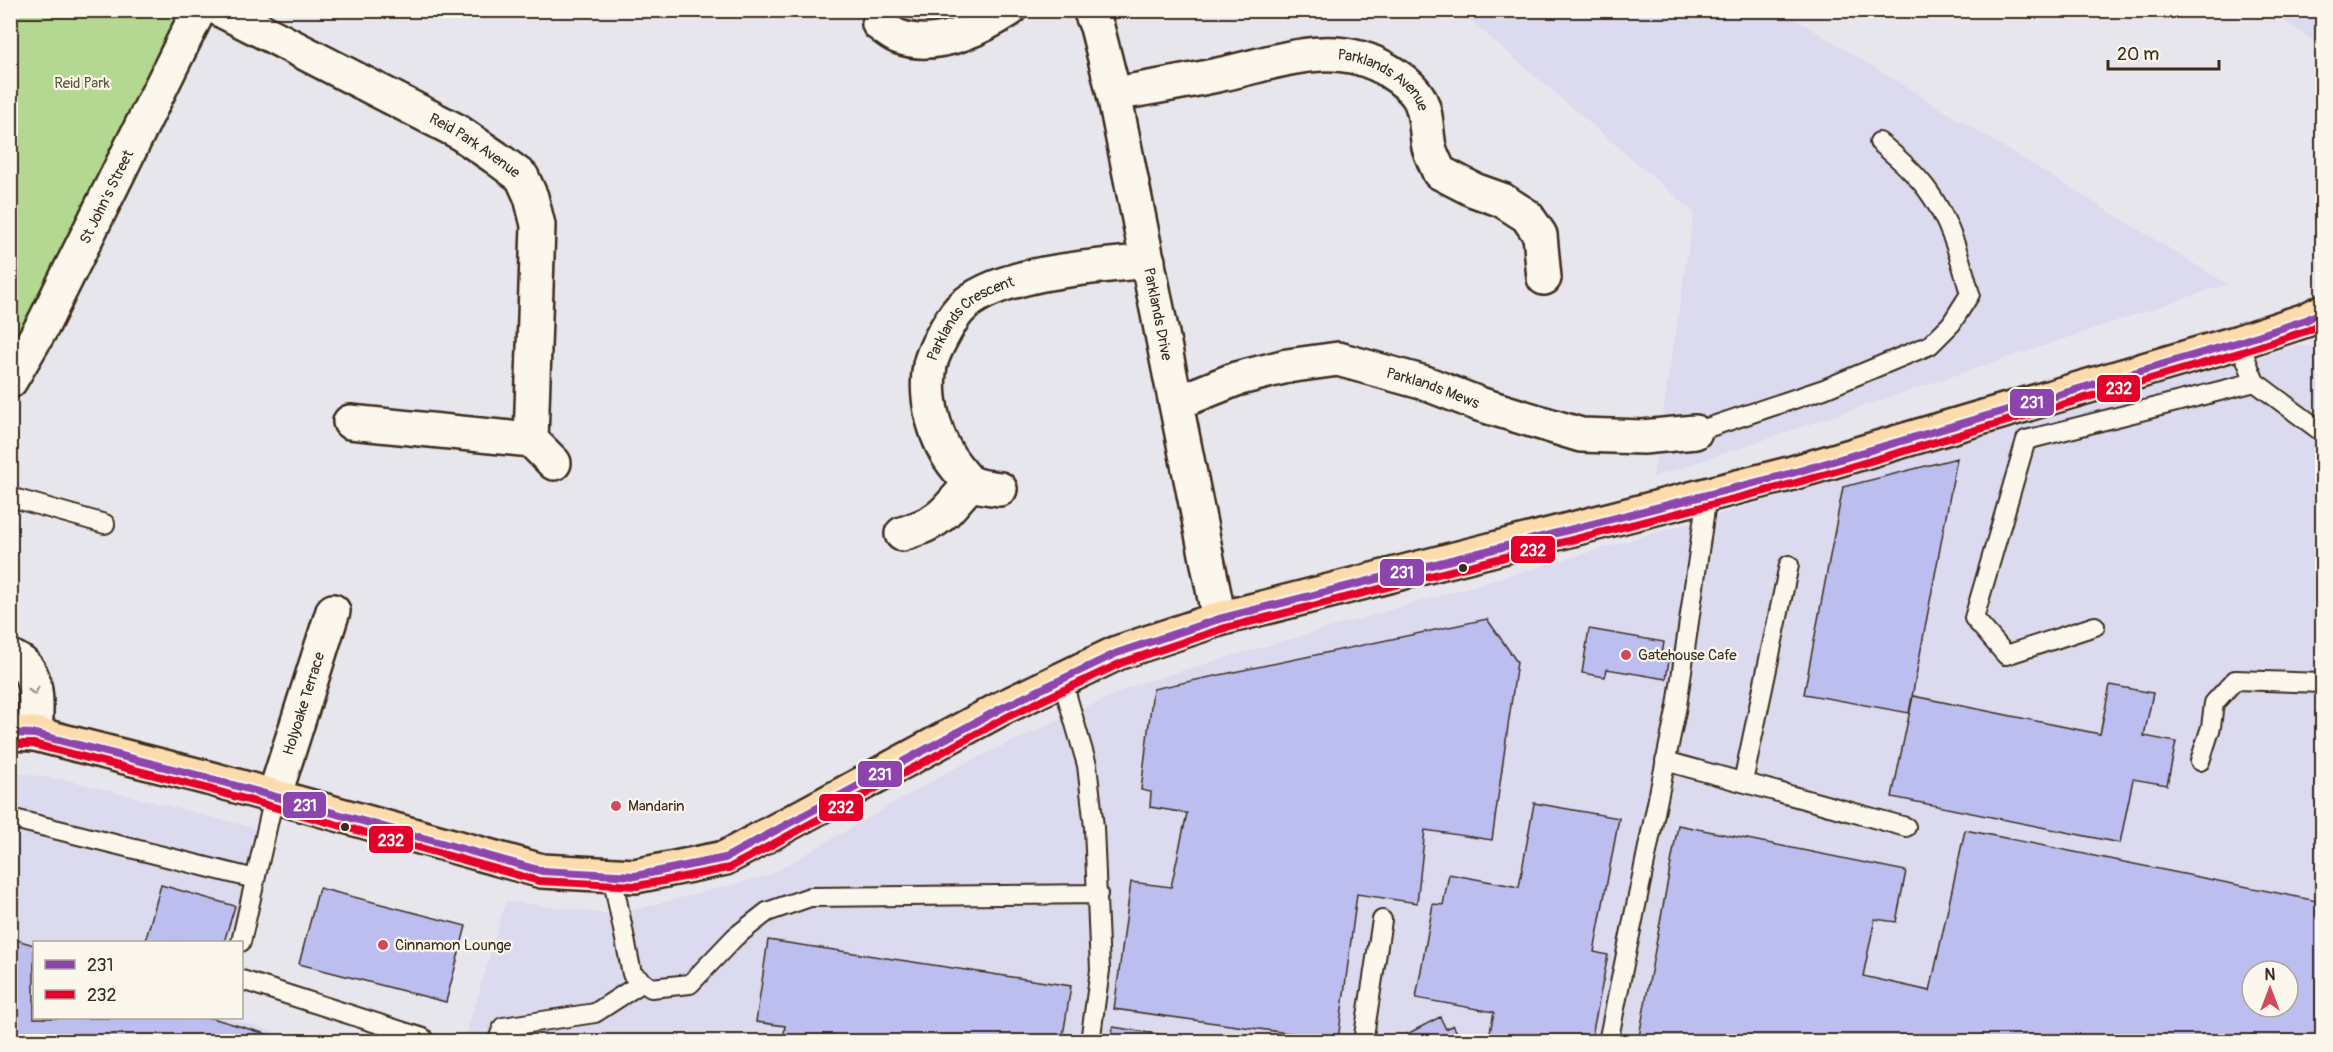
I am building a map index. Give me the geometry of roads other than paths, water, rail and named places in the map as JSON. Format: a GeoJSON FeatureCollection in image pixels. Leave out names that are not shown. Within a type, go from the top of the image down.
{"type":"FeatureCollection","features":[{"type":"Feature","properties":{"kind":"highway"},"geometry":{"type":"LineString","coordinates":[[23,734],[208,778],[542,871],[635,876],[726,858],[1002,708],[1117,653],[1219,619],[1789,474],[2239,342],[2314,316]]}},
{"type":"Feature","properties":{"kind":"street","name":"St John's Street"},"geometry":{"type":"LineString","coordinates":[[10,381],[43,325],[199,10]]}},
{"type":"Feature","properties":{"kind":"street","name":"Reid Park Avenue"},"geometry":{"type":"LineString","coordinates":[[222,10],[457,131],[522,177],[531,196],[538,225],[531,440]]}},
{"type":"Feature","properties":{"kind":"street"},"geometry":{"type":"LineString","coordinates":[[879,24],[898,37],[923,40],[949,39],[996,19],[1009,10]]}},
{"type":"Feature","properties":{"kind":"street","name":"Parklands Drive"},"geometry":{"type":"LineString","coordinates":[[1090,10],[1097,27],[1114,94],[1219,619]]}},
{"type":"Feature","properties":{"kind":"street","name":"Parklands Avenue"},"geometry":{"type":"LineString","coordinates":[[1114,94],[1182,83],[1290,57],[1321,52],[1375,62],[1403,79],[1420,99],[1430,148],[1439,172],[1474,190],[1502,200],[1527,216],[1540,235],[1544,278]]}},
{"type":"Feature","properties":{"kind":"street","name":"Parklands Crescent"},"geometry":{"type":"LineString","coordinates":[[902,534],[926,526],[944,514],[957,496],[986,487],[949,459],[934,425],[929,395],[930,364],[960,309],[987,291],[1021,278],[1148,261]]}},
{"type":"Feature","properties":{"kind":"street","name":"Parklands Mews"},"geometry":{"type":"LineString","coordinates":[[1176,403],[1236,379],[1287,366],[1338,359],[1415,380],[1479,404],[1581,435],[1643,437],[1695,432]]}},
{"type":"Feature","properties":{"kind":"street"},"geometry":{"type":"LineString","coordinates":[[350,422],[531,440],[554,463]]}},
{"type":"Feature","properties":{"kind":"street","name":"Holyoake Terrace"},"geometry":{"type":"LineString","coordinates":[[274,797],[333,611]]}},
{"type":"Feature","properties":{"kind":"street"},"geometry":{"type":"LineString","coordinates":[[10,656],[25,665],[37,699],[23,734]]}},
{"type":"Feature","properties":{"kind":"lane"},"geometry":{"type":"LineString","coordinates":[[1695,432],[1824,389],[1930,345],[1952,324],[1970,294],[1944,216],[1908,167],[1880,142]]}},
{"type":"Feature","properties":{"kind":"lane"},"geometry":{"type":"LineString","coordinates":[[2239,342],[2255,382],[2322,432]]}},
{"type":"Feature","properties":{"kind":"lane"},"geometry":{"type":"LineString","coordinates":[[2095,626],[2006,655],[1974,618],[2026,440],[2255,382]]}},
{"type":"Feature","properties":{"kind":"lane"},"geometry":{"type":"LineString","coordinates":[[1608,1041],[1677,706],[1707,495]]}},
{"type":"Feature","properties":{"kind":"lane"},"geometry":{"type":"LineString","coordinates":[[10,497],[105,524]]}},
{"type":"Feature","properties":{"kind":"lane"},"geometry":{"type":"LineString","coordinates":[[1743,782],[1789,565]]}},
{"type":"Feature","properties":{"kind":"lane"},"geometry":{"type":"LineString","coordinates":[[1062,679],[1087,765],[1098,894],[1100,970],[1089,1041]]}},
{"type":"Feature","properties":{"kind":"lane"},"geometry":{"type":"LineString","coordinates":[[2200,761],[2211,727],[2214,703],[2235,680],[2322,683]]}},
{"type":"Feature","properties":{"kind":"lane"},"geometry":{"type":"LineString","coordinates":[[1665,761],[1906,827]]}},
{"type":"Feature","properties":{"kind":"lane"},"geometry":{"type":"LineString","coordinates":[[241,941],[274,797]]}},
{"type":"Feature","properties":{"kind":"lane"},"geometry":{"type":"LineString","coordinates":[[10,818],[255,879]]}},
{"type":"Feature","properties":{"kind":"lane"},"geometry":{"type":"LineString","coordinates":[[612,875],[632,974],[651,988],[690,984],[735,937],[767,912],[810,897],[1098,894]]}},
{"type":"Feature","properties":{"kind":"lane"},"geometry":{"type":"LineString","coordinates":[[1363,1041],[1382,920]]}},
{"type":"Feature","properties":{"kind":"lane"},"geometry":{"type":"LineString","coordinates":[[243,980],[423,1038]]}},
{"type":"Feature","properties":{"kind":"lane"},"geometry":{"type":"LineString","coordinates":[[497,1041],[503,1027],[596,1013],[644,982]]}},
{"type":"Feature","properties":{"kind":"place","name":"Gatehouse Cafe"},"geometry":{"type":"Point","coordinates":[1626,655]}},
{"type":"Feature","properties":{"kind":"place","name":"Mandarin"},"geometry":{"type":"Point","coordinates":[616,806]}},
{"type":"Feature","properties":{"kind":"place","name":"Cinnamon Lounge"},"geometry":{"type":"Point","coordinates":[383,945]}},
{"type":"Feature","properties":{"kind":"park label","name":"Reid Park"},"geometry":{"type":"Point","coordinates":[82,83]}}]}
